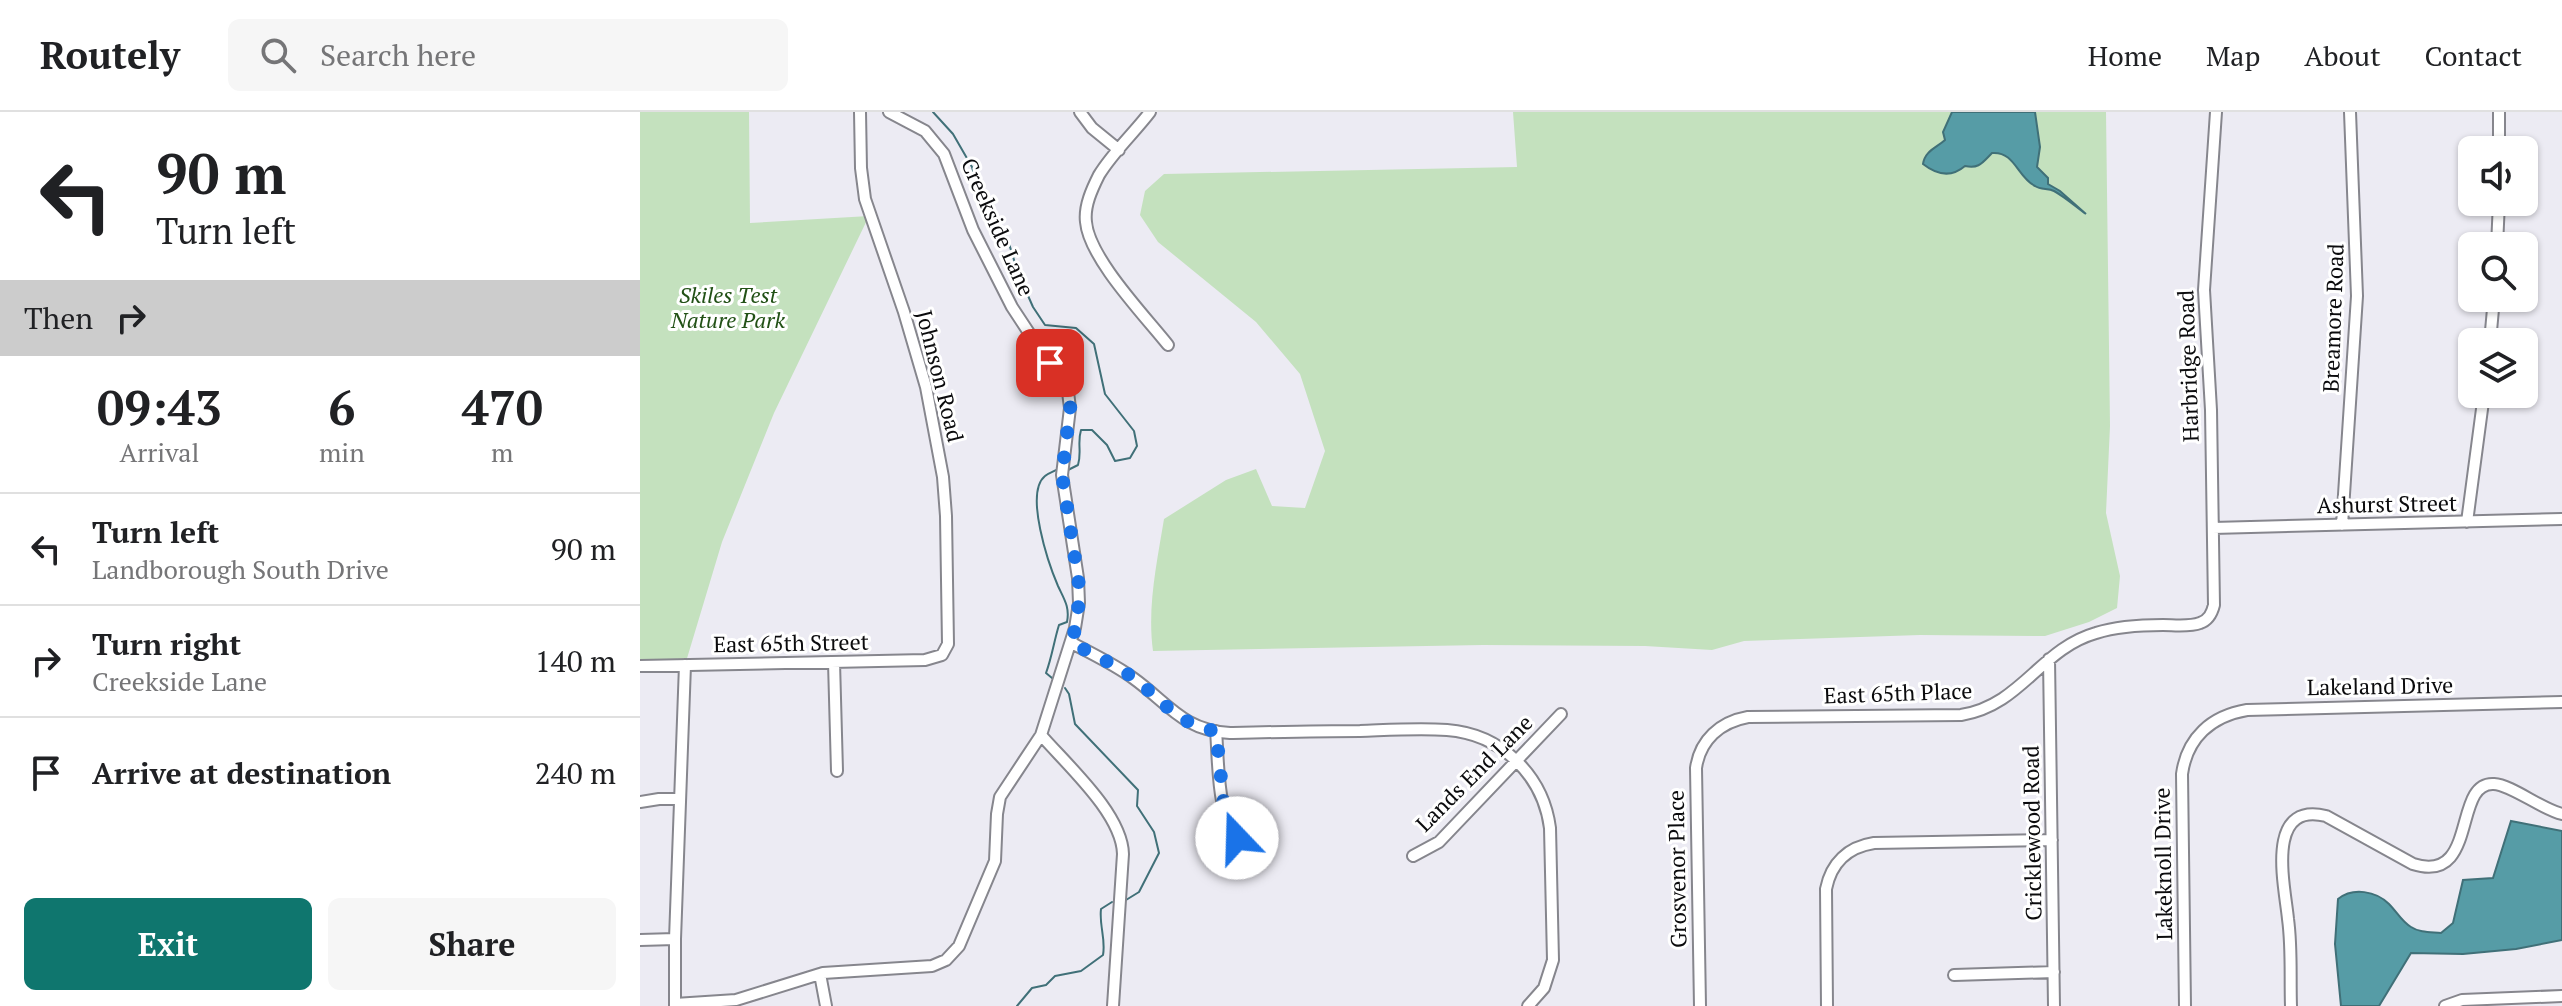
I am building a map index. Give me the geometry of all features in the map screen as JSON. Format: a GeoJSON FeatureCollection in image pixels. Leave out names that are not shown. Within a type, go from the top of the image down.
{"type":"FeatureCollection","features":[{"type":"Feature","properties":{"kind":"street","name":"Johnson Road"},"geometry":{"type":"LineString","coordinates":[[860,112],[865,199],[923,375],[943,477],[949,638],[942,655]]}},
{"type":"Feature","properties":{"kind":"street","name":"Creekside Lane"},"geometry":{"type":"LineString","coordinates":[[675,1005],[736,1000],[820,974],[924,968],[952,955],[964,937],[994,865],[1000,797],[1041,735],[1072,643],[1078,614],[1079,585],[1062,475],[1070,408],[1068,392],[1012,307],[973,230],[944,154],[925,131],[889,112]]}},
{"type":"Feature","properties":{"kind":"street"},"geometry":{"type":"LineString","coordinates":[[1080,112],[1092,128],[1119,150]]}},
{"type":"Feature","properties":{"kind":"street"},"geometry":{"type":"LineString","coordinates":[[1150,112],[1105,166],[1093,188],[1086,211],[1087,228],[1105,265],[1168,345]]}},
{"type":"Feature","properties":{"kind":"street","name":"Harbridge Road"},"geometry":{"type":"LineString","coordinates":[[2208,618],[2214,605],[2211,410],[2204,290],[2216,112]]}},
{"type":"Feature","properties":{"kind":"street","name":"Breamore Road"},"geometry":{"type":"LineString","coordinates":[[2342,525],[2357,296],[2350,112]]}},
{"type":"Feature","properties":{"kind":"street"},"geometry":{"type":"LineString","coordinates":[[2499,112],[2499,136]]}},
{"type":"Feature","properties":{"kind":"street"},"geometry":{"type":"LineString","coordinates":[[2467,522],[2482,408]]}},
{"type":"Feature","properties":{"kind":"street","name":"Ashurst Street"},"geometry":{"type":"LineString","coordinates":[[2213,528],[2562,519]]}},
{"type":"Feature","properties":{"kind":"street","name":"East 65th Place"},"geometry":{"type":"LineString","coordinates":[[1711,735],[1733,720],[1748,717],[1961,715],[1977,712],[2002,700],[2049,659],[2081,637],[2139,625],[2195,625],[2208,618]]}},
{"type":"Feature","properties":{"kind":"street"},"geometry":{"type":"LineString","coordinates":[[1072,643],[1132,677],[1177,717],[1201,728],[1216,731],[1451,730],[1484,739],[1518,760],[1535,783],[1547,811],[1550,828],[1553,964],[1544,988],[1528,1006]]}},
{"type":"Feature","properties":{"kind":"street","name":"East 65th Street"},"geometry":{"type":"LineString","coordinates":[[640,666],[925,660],[942,655]]}},
{"type":"Feature","properties":{"kind":"street","name":"Cricklewood Road"},"geometry":{"type":"LineString","coordinates":[[2049,659],[2054,1006]]}},
{"type":"Feature","properties":{"kind":"street"},"geometry":{"type":"LineString","coordinates":[[834,662],[837,771]]}},
{"type":"Feature","properties":{"kind":"street"},"geometry":{"type":"LineString","coordinates":[[675,1005],[685,665]]}},
{"type":"Feature","properties":{"kind":"street","name":"Lakeland Drive"},"geometry":{"type":"LineString","coordinates":[[2204,728],[2225,715],[2247,710],[2562,702]]}},
{"type":"Feature","properties":{"kind":"street","name":"Lands End Lane"},"geometry":{"type":"LineString","coordinates":[[1413,856],[1439,842],[1561,714]]}},
{"type":"Feature","properties":{"kind":"street","name":"Lakeknoll Drive"},"geometry":{"type":"LineString","coordinates":[[2185,1006],[2181,778],[2189,749],[2204,728]]}},
{"type":"Feature","properties":{"kind":"street"},"geometry":{"type":"LineString","coordinates":[[1216,731],[1225,815],[1232,832],[1242,844]]}},
{"type":"Feature","properties":{"kind":"street"},"geometry":{"type":"LineString","coordinates":[[1041,735],[1108,813],[1122,840],[1116,1004]]}},
{"type":"Feature","properties":{"kind":"street","name":"Grosvenor Place"},"geometry":{"type":"LineString","coordinates":[[1700,1006],[1696,768],[1699,754],[1711,735]]}},
{"type":"Feature","properties":{"kind":"street"},"geometry":{"type":"LineString","coordinates":[[2291,1006],[2289,921],[2282,882],[2283,842],[2288,828],[2304,815],[2323,815],[2413,864],[2428,867],[2439,864],[2454,853],[2474,795],[2485,785],[2499,784],[2562,814]]}},
{"type":"Feature","properties":{"kind":"street"},"geometry":{"type":"LineString","coordinates":[[640,802],[680,799]]}},
{"type":"Feature","properties":{"kind":"street"},"geometry":{"type":"LineString","coordinates":[[1827,1006],[1826,886],[1835,865],[1844,855],[1857,847],[1874,843],[2052,840]]}},
{"type":"Feature","properties":{"kind":"street"},"geometry":{"type":"LineString","coordinates":[[640,940],[675,939]]}},
{"type":"Feature","properties":{"kind":"street"},"geometry":{"type":"LineString","coordinates":[[1954,975],[2054,972]]}},
{"type":"Feature","properties":{"kind":"street"},"geometry":{"type":"LineString","coordinates":[[820,974],[826,1006]]}},
{"type":"Feature","properties":{"kind":"street"},"geometry":{"type":"LineString","coordinates":[[2445,1006],[2462,1000],[2562,996]]}},
{"type":"Feature","properties":{"kind":"green space","name":"Skiles Test Nature Park"},"geometry":{"type":"Polygon","coordinates":[[[640,112],[749,112],[750,223],[869,216],[774,413],[722,542],[685,665],[640,666],[640,112]]]}},
{"type":"Feature","properties":{"kind":"green space"},"geometry":{"type":"Polygon","coordinates":[[[1513,112],[2106,112],[2110,426],[2106,513],[2120,576],[2117,608],[2089,622],[2045,636],[1920,635],[1744,641],[1712,650],[1645,646],[1483,645],[1153,651],[1152,601],[1164,519],[1226,480],[1256,469],[1272,506],[1305,508],[1325,451],[1300,374],[1256,322],[1158,242],[1140,215],[1145,191],[1164,174],[1517,167],[1513,112]]]}},
{"type":"Feature","properties":{"kind":"water"},"geometry":{"type":"Polygon","coordinates":[[[1952,112],[2035,112],[2040,147],[2037,167],[2048,178],[2048,184],[2086,214],[2054,191],[2029,182],[2011,160],[2000,153],[1992,153],[1977,166],[1965,166],[1949,174],[1939,173],[1923,164],[1928,153],[1945,140],[1943,132],[1952,112]]]}},
{"type":"Feature","properties":{"kind":"water"},"geometry":{"type":"Polygon","coordinates":[[[2511,821],[2562,831],[2562,940],[2516,949],[2463,954],[2411,953],[2379,1006],[2341,1006],[2335,944],[2338,899],[2350,893],[2371,894],[2389,904],[2411,927],[2441,933],[2453,923],[2463,880],[2493,878],[2511,821]]]}},
{"type":"Feature","properties":{"kind":"waterway"},"geometry":{"type":"LineString","coordinates":[[933,112],[953,134],[972,167],[983,210],[1007,237],[1033,307],[1045,325],[1076,328],[1094,344],[1105,394],[1134,431],[1137,446],[1130,458],[1115,461],[1107,445],[1092,430],[1081,430],[1078,465],[1068,470]]}},
{"type":"Feature","properties":{"kind":"waterway"},"geometry":{"type":"LineString","coordinates":[[1052,678],[1046,673],[1059,625],[1067,622],[1068,612],[1044,546],[1037,497],[1039,485],[1045,476],[1056,470]]}},
{"type":"Feature","properties":{"kind":"waterway"},"geometry":{"type":"LineString","coordinates":[[1065,688],[1075,724],[1138,790],[1137,806],[1154,832],[1159,853],[1139,892],[1126,900]]}},
{"type":"Feature","properties":{"kind":"waterway"},"geometry":{"type":"LineString","coordinates":[[1017,1006],[1032,988],[1046,985],[1055,976],[1081,971],[1103,955],[1101,909],[1112,902]]}},
{"type":"Feature","properties":{"kind":"route"},"geometry":{"type":"LineString","coordinates":[[1050,363],[1066,385],[1071,401],[1062,486],[1079,585],[1078,614],[1072,643],[1132,677],[1177,717],[1216,731],[1225,815],[1228,826],[1237,838]]}}]}
